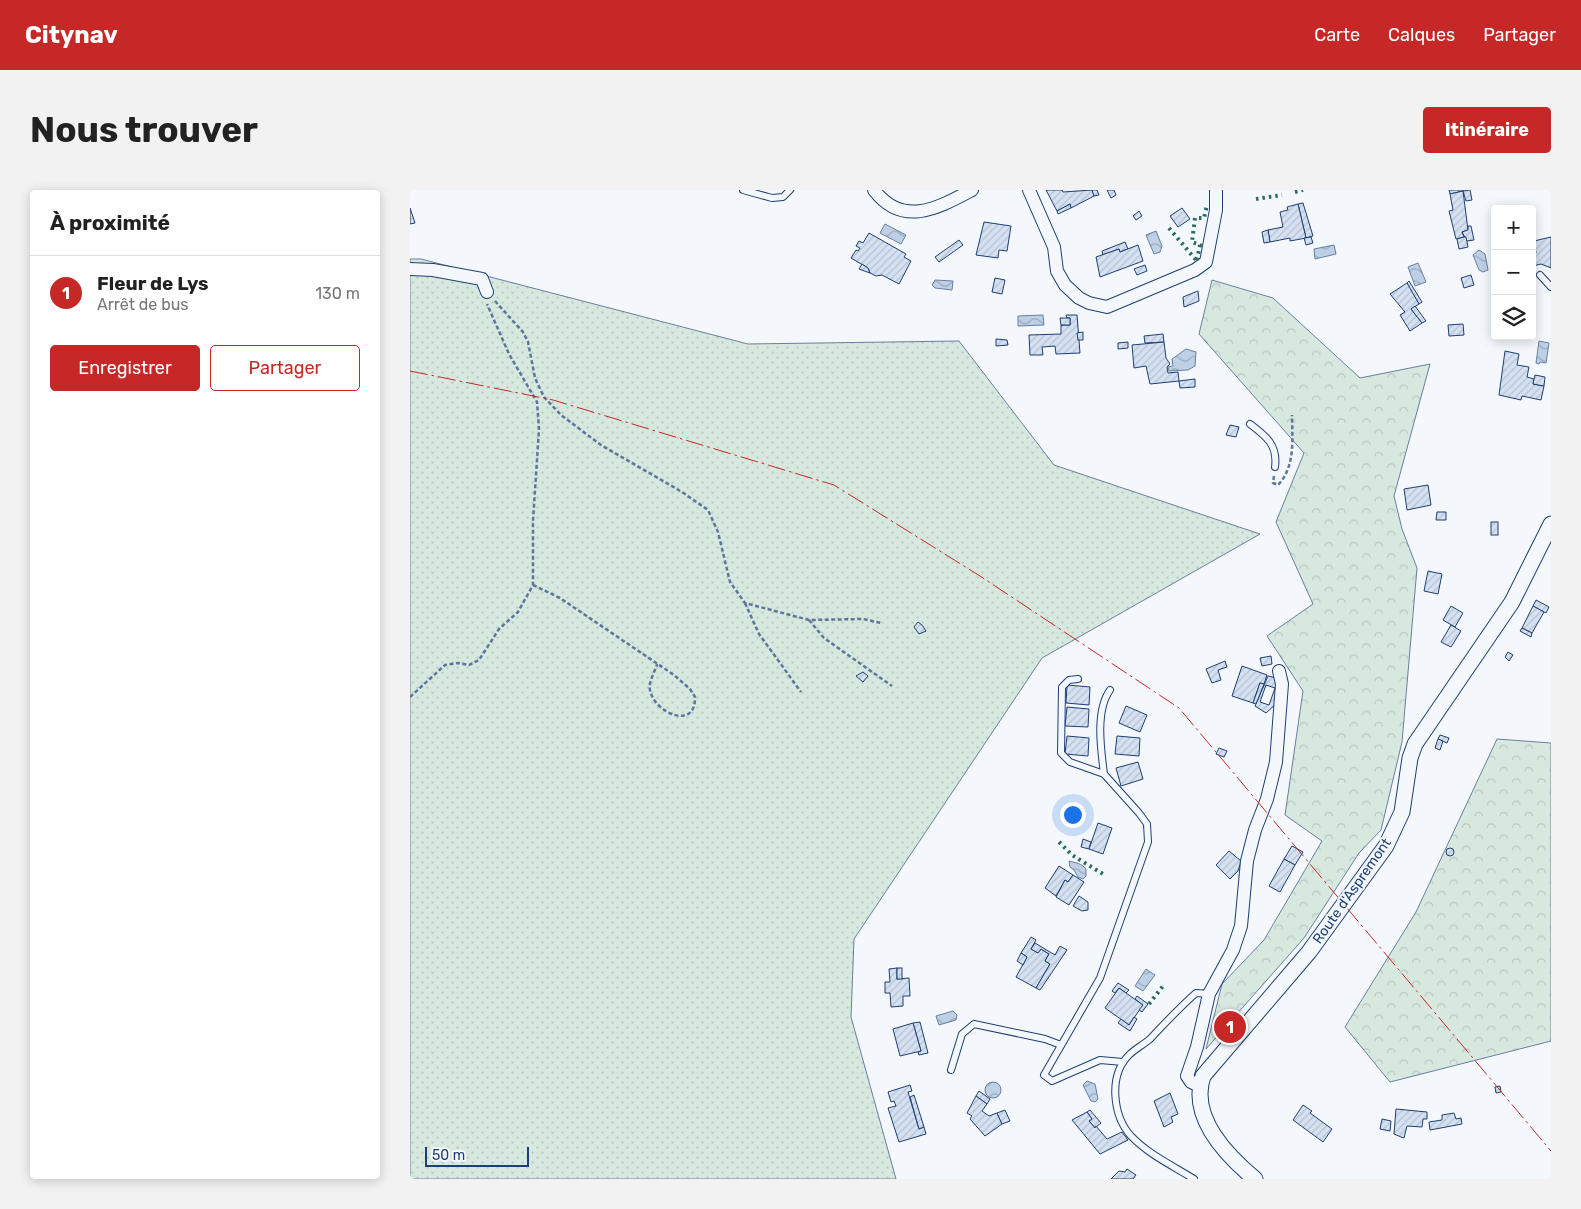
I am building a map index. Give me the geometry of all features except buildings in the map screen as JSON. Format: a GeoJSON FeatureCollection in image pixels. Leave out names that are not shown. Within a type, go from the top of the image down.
{"type":"FeatureCollection","features":[{"type":"Feature","properties":{"kind":"street"},"geometry":{"type":"LineString","coordinates":[[874,190],[891,206],[917,212],[940,207],[972,190]]}},
{"type":"Feature","properties":{"kind":"street"},"geometry":{"type":"LineString","coordinates":[[1029,190],[1054,247],[1057,271],[1065,285],[1089,303],[1107,307],[1195,270],[1206,262],[1216,210],[1216,190]]}},
{"type":"Feature","properties":{"kind":"street"},"geometry":{"type":"LineString","coordinates":[[410,269],[433,270],[482,279],[487,298]]}},
{"type":"Feature","properties":{"kind":"street","name":"Route d'Aspremont"},"geometry":{"type":"LineString","coordinates":[[1199,1086],[1211,1064],[1309,952],[1386,846],[1402,812],[1410,758],[1415,744],[1512,602],[1551,524]]}},
{"type":"Feature","properties":{"kind":"street"},"geometry":{"type":"LineString","coordinates":[[1255,1179],[1233,1160],[1206,1123],[1200,1110],[1199,1086],[1191,1082],[1187,1076],[1197,1047],[1209,994],[1233,950],[1241,926],[1247,861],[1255,830],[1267,800],[1276,762],[1282,684],[1279,671]]}},
{"type":"Feature","properties":{"kind":"lane"},"geometry":{"type":"LineString","coordinates":[[743,190],[772,198],[783,197],[790,190]]}},
{"type":"Feature","properties":{"kind":"lane"},"geometry":{"type":"LineString","coordinates":[[1540,275],[1551,287]]}},
{"type":"Feature","properties":{"kind":"lane"},"geometry":{"type":"LineString","coordinates":[[1250,424],[1272,443],[1276,458],[1275,467]]}},
{"type":"Feature","properties":{"kind":"lane"},"geometry":{"type":"LineString","coordinates":[[1078,679],[1069,680],[1062,686],[1061,754],[1070,762],[1096,769],[1104,774],[1147,824],[1148,842],[1100,978],[1044,1074],[1048,1080],[1058,1079],[1080,1067],[1100,1060],[1124,1062]]}},
{"type":"Feature","properties":{"kind":"lane"},"geometry":{"type":"LineString","coordinates":[[1104,774],[1102,712],[1103,704],[1110,690]]}},
{"type":"Feature","properties":{"kind":"lane"},"geometry":{"type":"LineString","coordinates":[[1194,1179],[1141,1145],[1123,1125],[1115,1099],[1119,1071],[1124,1062],[1196,993],[1209,994]]}},
{"type":"Feature","properties":{"kind":"lane"},"geometry":{"type":"LineString","coordinates":[[951,1070],[962,1034],[974,1024],[1045,1039],[1061,1045]]}},
{"type":"Feature","properties":{"kind":"path"},"geometry":{"type":"LineString","coordinates":[[410,697],[445,665],[458,663],[469,665],[479,660],[499,629],[518,612],[533,586],[532,522],[539,429],[537,402],[509,354],[487,298]]}},
{"type":"Feature","properties":{"kind":"path"},"geometry":{"type":"LineString","coordinates":[[487,298],[523,332],[528,342],[535,378],[544,397],[561,415],[601,445],[682,492],[708,510],[718,532],[730,582],[745,603],[759,634],[801,692]]}},
{"type":"Feature","properties":{"kind":"path"},"geometry":{"type":"LineString","coordinates":[[533,586],[560,598],[657,664],[680,680],[695,697],[693,710],[689,714],[676,717],[668,714],[653,698],[650,684],[657,664]]}},
{"type":"Feature","properties":{"kind":"path"},"geometry":{"type":"LineString","coordinates":[[745,603],[809,620],[863,619],[880,623]]}},
{"type":"Feature","properties":{"kind":"path"},"geometry":{"type":"LineString","coordinates":[[809,620],[824,638],[892,686]]}},
{"type":"Feature","properties":{"kind":"green space"},"geometry":{"type":"Polygon","coordinates":[[[410,259],[421,259],[748,344],[959,341],[1054,465],[1260,534],[1042,658],[854,939],[851,1017],[896,1179],[410,1179],[410,259]]]}},
{"type":"Feature","properties":{"kind":"green space"},"geometry":{"type":"Polygon","coordinates":[[[1212,280],[1273,298],[1360,378],[1430,364],[1394,496],[1402,529],[1417,568],[1402,742],[1381,830],[1359,853],[1304,938],[1206,1049],[1222,984],[1264,940],[1322,841],[1285,815],[1303,691],[1267,636],[1313,604],[1276,522],[1304,453],[1199,334],[1212,280]]]}},
{"type":"Feature","properties":{"kind":"green space"},"geometry":{"type":"Polygon","coordinates":[[[1497,739],[1551,743],[1551,1041],[1390,1082],[1345,1027],[1416,912],[1497,739]]]}},
{"type":"Feature","properties":{"kind":"water"},"geometry":{"type":"Polygon","coordinates":[[[885,224],[906,235],[901,244],[880,233],[885,224]]]}},
{"type":"Feature","properties":{"kind":"water"},"geometry":{"type":"Polygon","coordinates":[[[1156,231],[1162,246],[1160,252],[1154,254],[1146,235],[1156,231]]]}},
{"type":"Feature","properties":{"kind":"water"},"geometry":{"type":"Polygon","coordinates":[[[1334,245],[1336,254],[1315,259],[1314,249],[1334,245]]]}},
{"type":"Feature","properties":{"kind":"water"},"geometry":{"type":"Polygon","coordinates":[[[1479,250],[1485,254],[1488,270],[1483,272],[1479,270],[1473,255],[1479,250]]]}},
{"type":"Feature","properties":{"kind":"water"},"geometry":{"type":"Polygon","coordinates":[[[1418,263],[1426,282],[1415,286],[1408,267],[1418,263]]]}},
{"type":"Feature","properties":{"kind":"water"},"geometry":{"type":"Polygon","coordinates":[[[935,280],[953,281],[952,290],[935,288],[932,285],[935,280]]]}},
{"type":"Feature","properties":{"kind":"water"},"geometry":{"type":"Polygon","coordinates":[[[1043,315],[1044,325],[1018,326],[1018,316],[1043,315]]]}},
{"type":"Feature","properties":{"kind":"water"},"geometry":{"type":"Polygon","coordinates":[[[1539,341],[1549,343],[1546,363],[1536,363],[1539,341]]]}},
{"type":"Feature","properties":{"kind":"water"},"geometry":{"type":"Polygon","coordinates":[[[1186,349],[1196,352],[1195,366],[1188,370],[1169,371],[1168,367],[1173,366],[1172,359],[1186,349]]]}},
{"type":"Feature","properties":{"kind":"water"},"geometry":{"type":"Polygon","coordinates":[[[1069,861],[1080,864],[1086,869],[1086,876],[1083,879],[1078,877],[1070,867],[1069,861]]]}},
{"type":"Feature","properties":{"kind":"water"},"geometry":{"type":"Polygon","coordinates":[[[1146,969],[1155,975],[1143,991],[1135,986],[1146,969]]]}},
{"type":"Feature","properties":{"kind":"water"},"geometry":{"type":"Polygon","coordinates":[[[953,1011],[957,1015],[956,1020],[939,1025],[936,1016],[953,1011]]]}},
{"type":"Feature","properties":{"kind":"water"},"geometry":{"type":"Polygon","coordinates":[[[1087,1081],[1095,1084],[1098,1099],[1095,1102],[1091,1101],[1083,1085],[1087,1081]]]}},
{"type":"Feature","properties":{"kind":"water"},"geometry":{"type":"Polygon","coordinates":[[[990,1082],[996,1082],[1001,1087],[999,1096],[990,1098],[985,1093],[985,1087],[990,1082]]]}},
{"type":"Feature","properties":{"kind":"hedge"},"geometry":{"type":"LineString","coordinates":[[1295,192],[1303,190]]}},
{"type":"Feature","properties":{"kind":"hedge"},"geometry":{"type":"LineString","coordinates":[[1256,199],[1282,195]]}},
{"type":"Feature","properties":{"kind":"hedge"},"geometry":{"type":"LineString","coordinates":[[1197,260],[1200,245],[1192,242],[1195,218],[1204,218],[1207,205]]}},
{"type":"Feature","properties":{"kind":"hedge"},"geometry":{"type":"LineString","coordinates":[[1169,228],[1196,260]]}},
{"type":"Feature","properties":{"kind":"hedge"},"geometry":{"type":"LineString","coordinates":[[1059,842],[1072,855],[1103,874]]}},
{"type":"Feature","properties":{"kind":"hedge"},"geometry":{"type":"LineString","coordinates":[[1149,1004],[1163,986]]}},
{"type":"Feature","properties":{"kind":"power"},"geometry":{"type":"LineString","coordinates":[[410,371],[553,400],[834,485],[980,576],[1179,708],[1551,1151]]}},
{"type":"Feature","properties":{"kind":"place","name":"Fleur de Lys"},"geometry":{"type":"Point","coordinates":[1230,1027]}}]}
